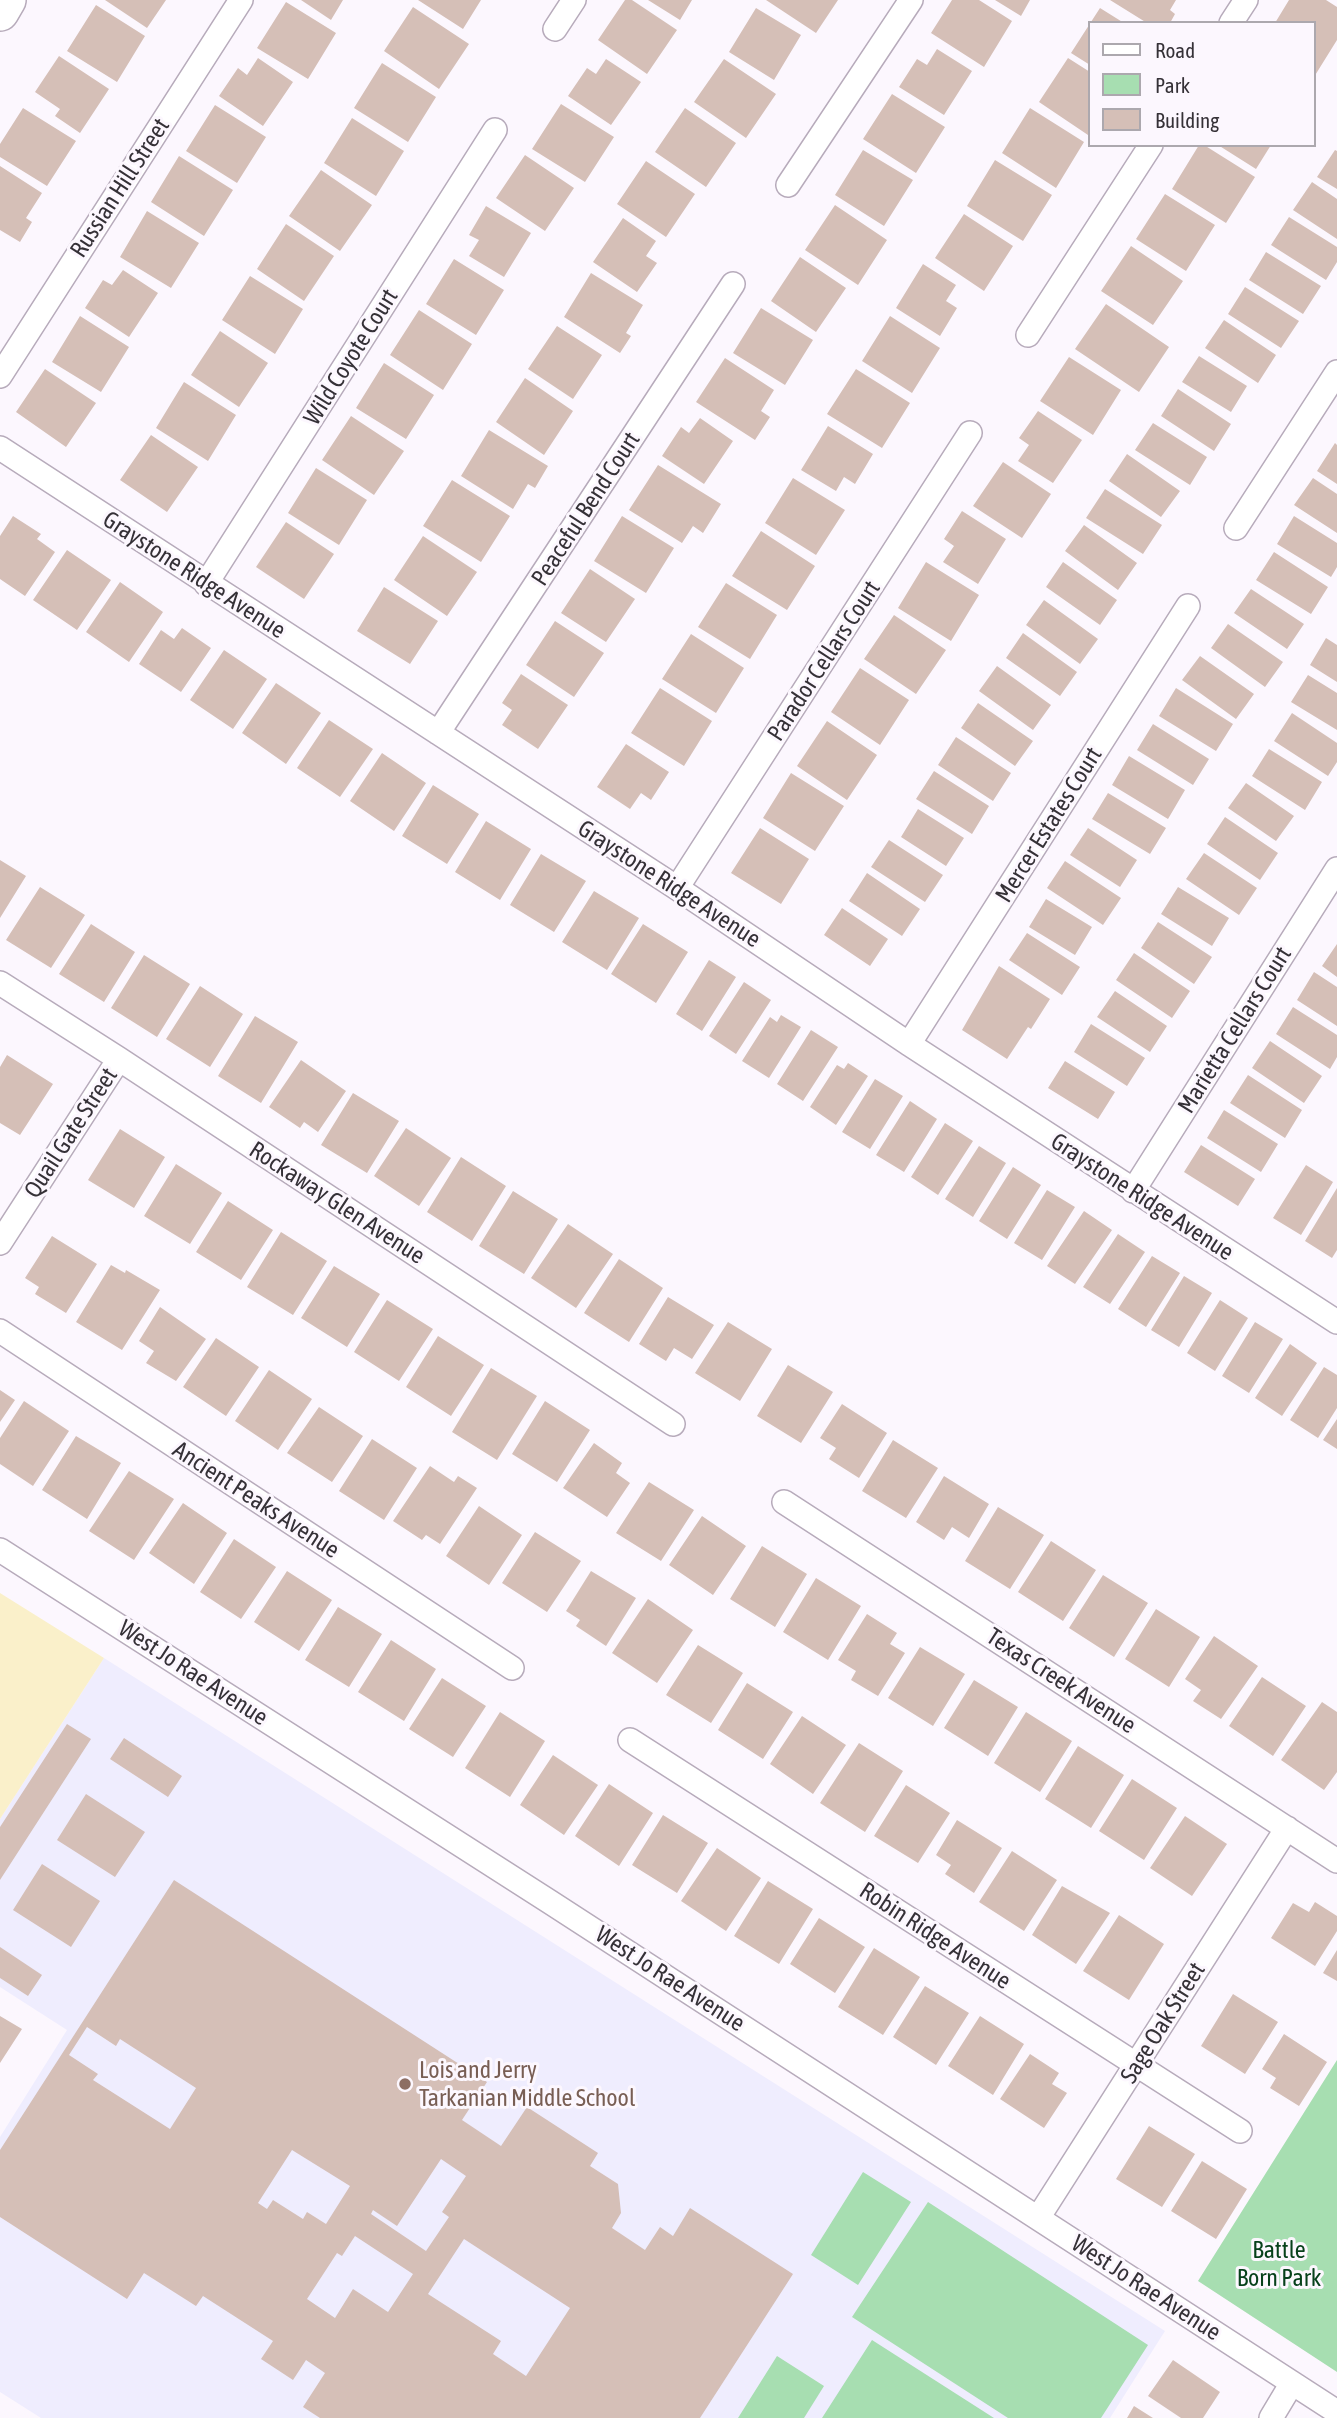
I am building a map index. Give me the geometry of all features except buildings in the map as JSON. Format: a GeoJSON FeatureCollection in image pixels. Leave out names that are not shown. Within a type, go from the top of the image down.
{"type":"FeatureCollection","features":[{"type":"Feature","properties":{"kind":"main road"},"geometry":{"type":"LineString","coordinates":[[0,12],[8,0]]}},
{"type":"Feature","properties":{"kind":"street","name":"Russian Hill Street"},"geometry":{"type":"LineString","coordinates":[[0,376],[241,0]]}},
{"type":"Feature","properties":{"kind":"street"},"geometry":{"type":"LineString","coordinates":[[555,29],[574,0]]}},
{"type":"Feature","properties":{"kind":"street"},"geometry":{"type":"LineString","coordinates":[[788,185],[911,0]]}},
{"type":"Feature","properties":{"kind":"street"},"geometry":{"type":"LineString","coordinates":[[1232,21],[1246,0]]}},
{"type":"Feature","properties":{"kind":"street","name":"Wild Coyote Court"},"geometry":{"type":"LineString","coordinates":[[206,584],[495,130]]}},
{"type":"Feature","properties":{"kind":"street"},"geometry":{"type":"LineString","coordinates":[[1028,335],[1151,147]]}},
{"type":"Feature","properties":{"kind":"street","name":"Peaceful Bend Court"},"geometry":{"type":"LineString","coordinates":[[438,733],[733,284]]}},
{"type":"Feature","properties":{"kind":"street"},"geometry":{"type":"LineString","coordinates":[[1236,528],[1337,372]]}},
{"type":"Feature","properties":{"kind":"street","name":"Parador Cellars Court"},"geometry":{"type":"LineString","coordinates":[[677,888],[970,433]]}},
{"type":"Feature","properties":{"kind":"street","name":"Graystone Ridge Avenue"},"geometry":{"type":"LineString","coordinates":[[0,448],[677,888],[909,1044],[1337,1322]]}},
{"type":"Feature","properties":{"kind":"street","name":"Mercer Estates Court"},"geometry":{"type":"LineString","coordinates":[[909,1044],[1188,606]]}},
{"type":"Feature","properties":{"kind":"street","name":"Marietta Cellars Court"},"geometry":{"type":"LineString","coordinates":[[1133,1191],[1337,870]]}},
{"type":"Feature","properties":{"kind":"street","name":"Rockaway Glen Avenue"},"geometry":{"type":"LineString","coordinates":[[0,983],[673,1424]]}},
{"type":"Feature","properties":{"kind":"street","name":"Quail Gate Street"},"geometry":{"type":"LineString","coordinates":[[0,1243],[119,1059]]}},
{"type":"Feature","properties":{"kind":"street","name":"Ancient Peaks Avenue"},"geometry":{"type":"LineString","coordinates":[[0,1331],[512,1668]]}},
{"type":"Feature","properties":{"kind":"street","name":"Texas Creek Avenue"},"geometry":{"type":"LineString","coordinates":[[784,1502],[1337,1861]]}},
{"type":"Feature","properties":{"kind":"street","name":"West Jo Rae Avenue"},"geometry":{"type":"LineString","coordinates":[[0,1550],[550,1902],[1337,2412]]}},
{"type":"Feature","properties":{"kind":"street","name":"Robin Ridge Avenue"},"geometry":{"type":"LineString","coordinates":[[630,1740],[1240,2131]]}},
{"type":"Feature","properties":{"kind":"street","name":"Sage Oak Street"},"geometry":{"type":"LineString","coordinates":[[1038,2218],[1287,1828]]}},
{"type":"Feature","properties":{"kind":"street"},"geometry":{"type":"LineString","coordinates":[[1271,2418],[1292,2383]]}},
{"type":"Feature","properties":{"kind":"shaded area","name":"Lois and Jerry Tarkanian Middle School"},"geometry":{"type":"Polygon","coordinates":[[[104,1658],[1165,2331],[1110,2418],[41,2418],[0,2392],[0,2137],[67,2030],[0,1987],[0,1819],[104,1658]]]}},
{"type":"Feature","properties":{"kind":"green space","name":"Battle Born Park"},"geometry":{"type":"Polygon","coordinates":[[[1337,2060],[1337,2372],[1198,2281],[1337,2060]]]}},
{"type":"Feature","properties":{"kind":"green space"},"geometry":{"type":"Polygon","coordinates":[[[863,2172],[911,2202],[858,2285],[811,2255],[863,2172]]]}},
{"type":"Feature","properties":{"kind":"green space"},"geometry":{"type":"Polygon","coordinates":[[[928,2202],[1148,2345],[1101,2418],[1008,2418],[852,2317],[928,2202]]]}},
{"type":"Feature","properties":{"kind":"green space"},"geometry":{"type":"Polygon","coordinates":[[[872,2340],[994,2418],[822,2418],[872,2340]]]}},
{"type":"Feature","properties":{"kind":"green space"},"geometry":{"type":"Polygon","coordinates":[[[777,2356],[824,2386],[804,2418],[738,2418],[777,2356]]]}},
{"type":"Feature","properties":{"kind":"sand"},"geometry":{"type":"Polygon","coordinates":[[[0,1593],[104,1658],[0,1819],[0,1593]]]}},
{"type":"Feature","properties":{"kind":"place","name":"Lois and Jerry Tarkanian Middle School"},"geometry":{"type":"Point","coordinates":[405,2084]}}]}
